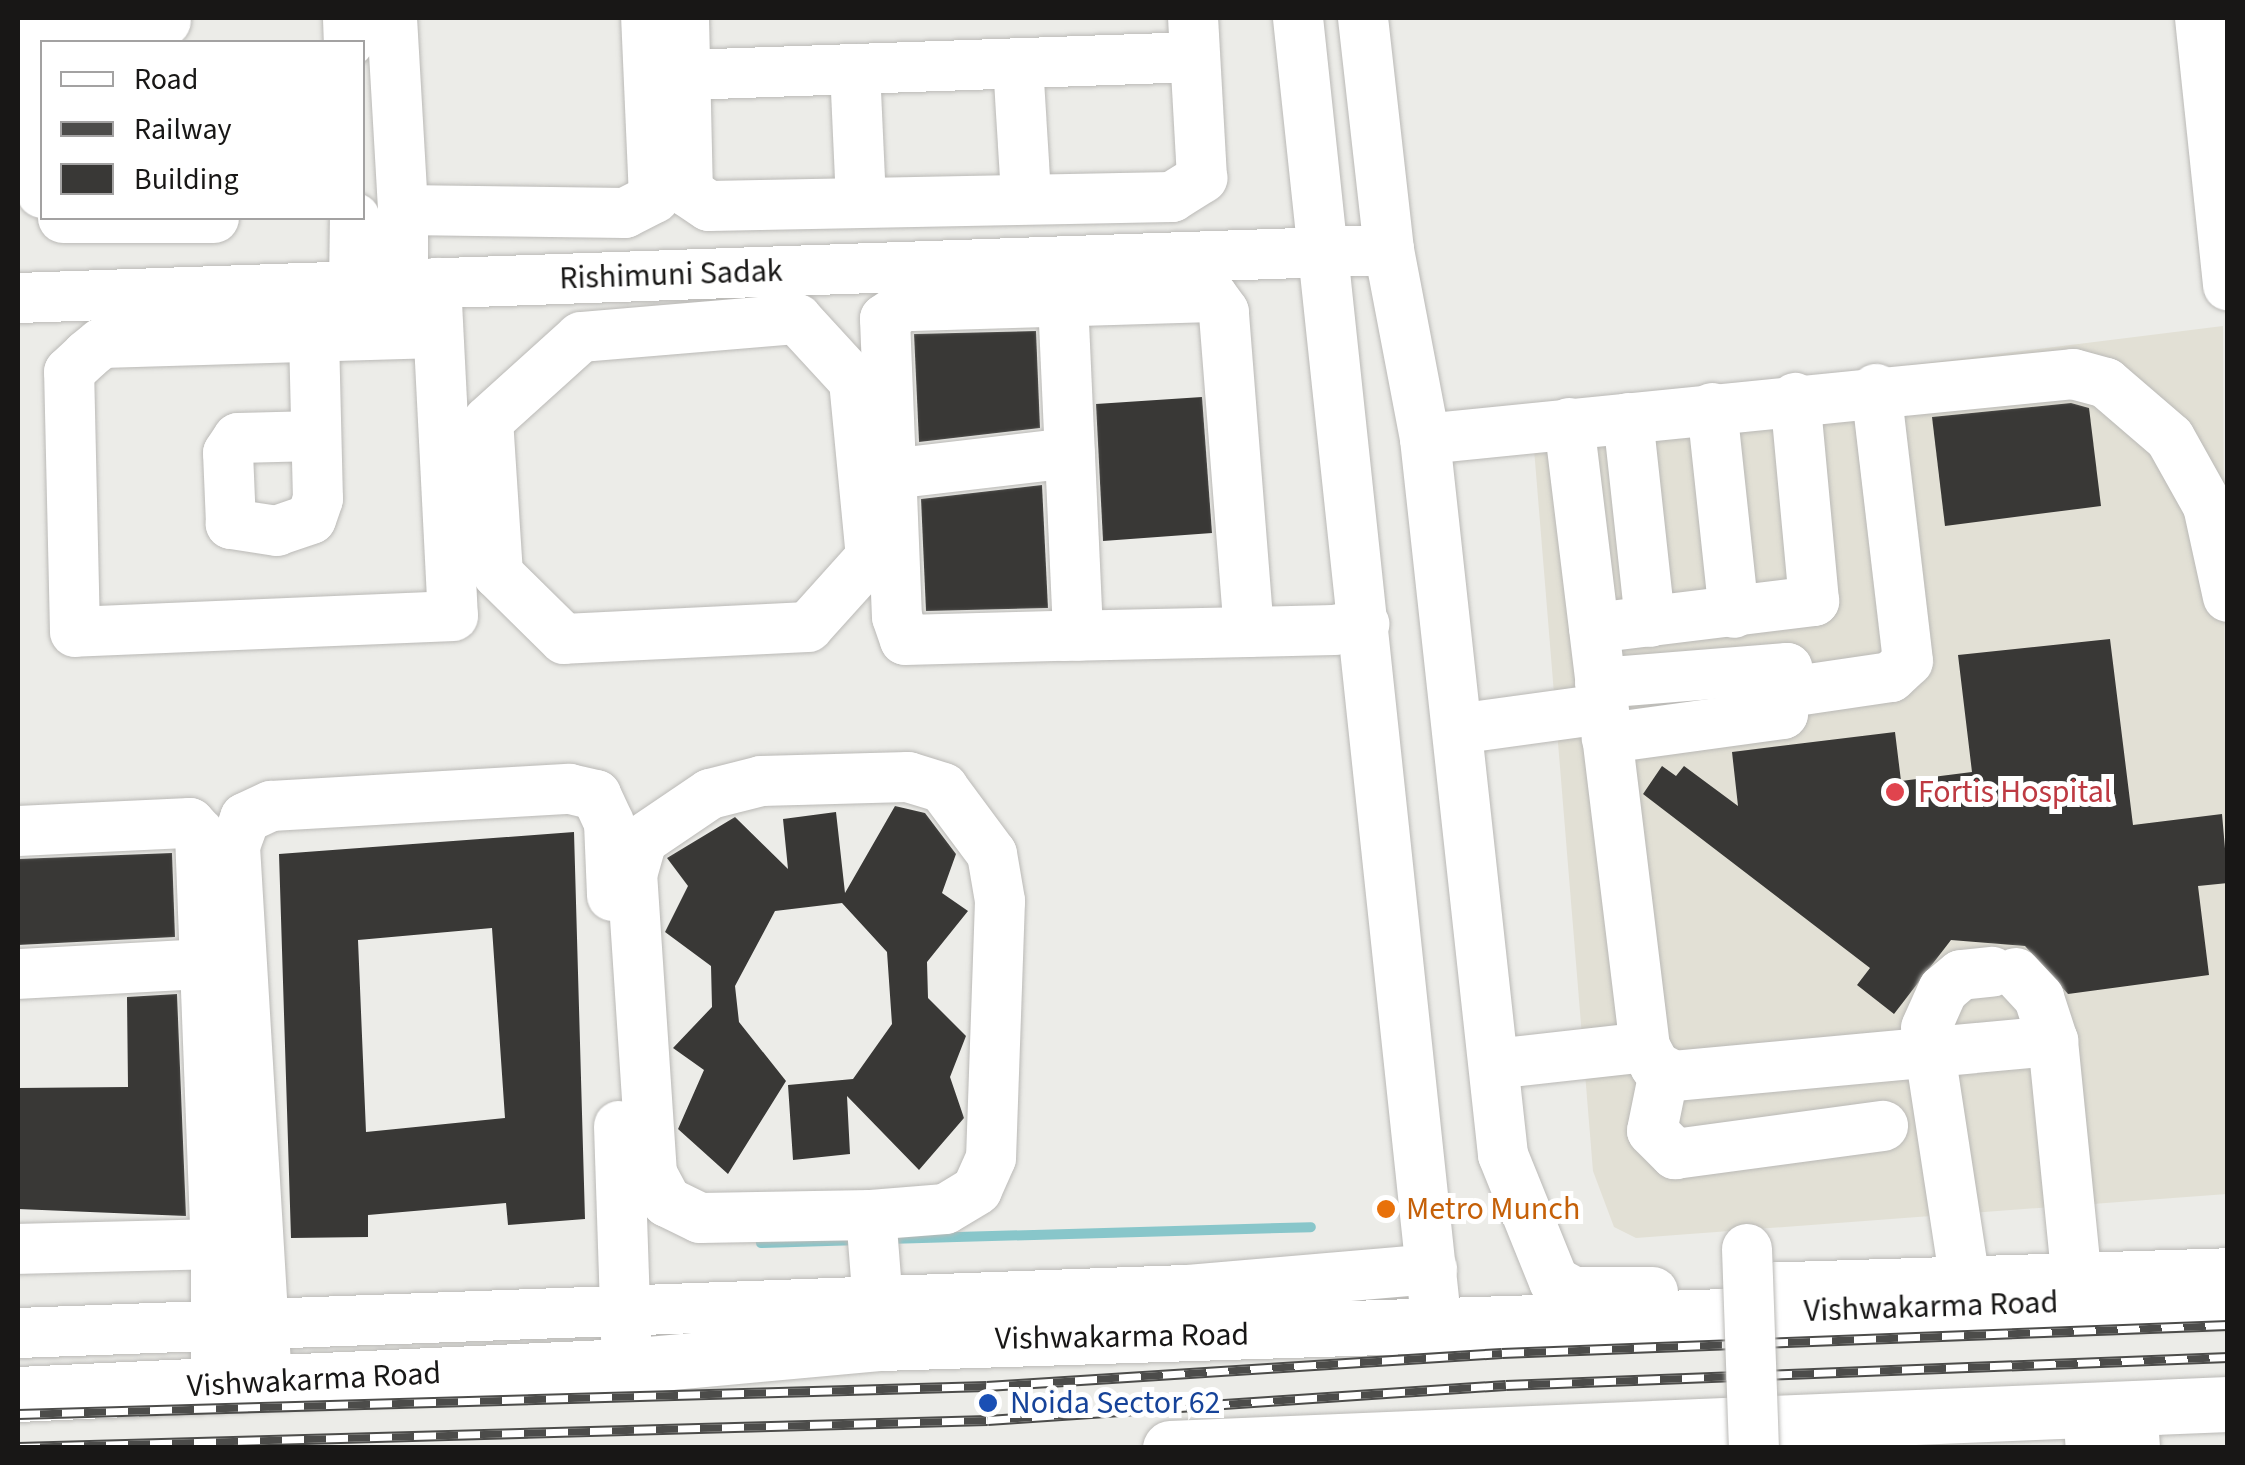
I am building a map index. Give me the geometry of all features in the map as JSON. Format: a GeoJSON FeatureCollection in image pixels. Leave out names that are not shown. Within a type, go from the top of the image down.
{"type":"FeatureCollection","features":[{"type":"Feature","properties":{"kind":"main road","name":"Vishwakarma Road"},"geometry":{"type":"LineString","coordinates":[[18,1394],[628,1366],[879,1322],[1437,1328],[2077,1288],[2228,1300]]}},
{"type":"Feature","properties":{"kind":"main road"},"geometry":{"type":"LineString","coordinates":[[1170,1448],[2112,1428],[2228,1404]]}},
{"type":"Feature","properties":{"kind":"street"},"geometry":{"type":"LineString","coordinates":[[354,286],[379,214],[392,18]]}},
{"type":"Feature","properties":{"kind":"street"},"geometry":{"type":"LineString","coordinates":[[379,214],[625,214],[654,198],[646,18]]}},
{"type":"Feature","properties":{"kind":"street"},"geometry":{"type":"LineString","coordinates":[[684,18],[685,75],[688,192],[709,206],[1026,195],[1172,196],[1202,178],[1194,37],[1018,64],[685,75]]}},
{"type":"Feature","properties":{"kind":"street"},"geometry":{"type":"LineString","coordinates":[[1298,18],[1437,1328]]}},
{"type":"Feature","properties":{"kind":"street"},"geometry":{"type":"LineString","coordinates":[[1364,18],[1389,250],[1425,439],[1503,1154],[1534,1248],[1574,1292],[1966,1294],[1926,1054],[1931,1006],[1961,975],[2004,972],[2040,998],[2053,1041],[2077,1288],[2228,1273]]}},
{"type":"Feature","properties":{"kind":"street"},"geometry":{"type":"LineString","coordinates":[[2200,18],[2228,286]]}},
{"type":"Feature","properties":{"kind":"street"},"geometry":{"type":"LineString","coordinates":[[40,110],[38,28],[166,21]]}},
{"type":"Feature","properties":{"kind":"street"},"geometry":{"type":"LineString","coordinates":[[1018,64],[1026,195]]}},
{"type":"Feature","properties":{"kind":"street"},"geometry":{"type":"LineString","coordinates":[[855,69],[861,199]]}},
{"type":"Feature","properties":{"kind":"street"},"geometry":{"type":"LineString","coordinates":[[971,197],[974,264]]}},
{"type":"Feature","properties":{"kind":"street"},"geometry":{"type":"LineString","coordinates":[[379,214],[420,284],[438,334],[452,616],[75,632],[69,372],[102,343],[438,334]]}},
{"type":"Feature","properties":{"kind":"street","name":"Rishimuni Sadak"},"geometry":{"type":"LineString","coordinates":[[18,298],[1389,250]]}},
{"type":"Feature","properties":{"kind":"street"},"geometry":{"type":"LineString","coordinates":[[720,273],[724,325]]}},
{"type":"Feature","properties":{"kind":"street"},"geometry":{"type":"LineString","coordinates":[[665,275],[668,330]]}},
{"type":"Feature","properties":{"kind":"street"},"geometry":{"type":"LineString","coordinates":[[1249,632],[1224,312],[1213,296],[904,306],[885,318],[891,474],[905,640],[1249,632],[1364,624]]}},
{"type":"Feature","properties":{"kind":"street"},"geometry":{"type":"LineString","coordinates":[[1063,301],[1078,636]]}},
{"type":"Feature","properties":{"kind":"street"},"geometry":{"type":"LineString","coordinates":[[798,319],[854,381],[872,557],[808,627],[564,638],[498,574],[488,420],[581,336],[724,325],[798,319]]}},
{"type":"Feature","properties":{"kind":"street"},"geometry":{"type":"LineString","coordinates":[[314,337],[316,436]]}},
{"type":"Feature","properties":{"kind":"street"},"geometry":{"type":"LineString","coordinates":[[1425,439],[1876,389],[2073,374],[2106,383],[2170,438],[2191,473],[2220,545],[2228,597]]}},
{"type":"Feature","properties":{"kind":"street"},"geometry":{"type":"LineString","coordinates":[[1457,729],[1603,710],[1776,662],[1787,668],[1789,692],[1891,677],[1908,661],[1876,389]]}},
{"type":"Feature","properties":{"kind":"street"},"geometry":{"type":"LineString","coordinates":[[1594,628],[1806,605],[1816,594],[1795,398]]}},
{"type":"Feature","properties":{"kind":"street"},"geometry":{"type":"LineString","coordinates":[[1712,408],[1734,613]]}},
{"type":"Feature","properties":{"kind":"street"},"geometry":{"type":"LineString","coordinates":[[1628,418],[1650,622]]}},
{"type":"Feature","properties":{"kind":"street"},"geometry":{"type":"LineString","coordinates":[[1569,424],[1603,710],[1655,1060],[1652,1131],[1675,1154],[1883,1126]]}},
{"type":"Feature","properties":{"kind":"street"},"geometry":{"type":"LineString","coordinates":[[891,474],[1070,453]]}},
{"type":"Feature","properties":{"kind":"street"},"geometry":{"type":"LineString","coordinates":[[908,777],[943,788],[992,854],[1000,901],[990,1158],[977,1190],[944,1209],[870,1215],[700,1218],[667,1202],[652,1174],[632,875],[642,840],[710,794],[761,781],[908,777]]}},
{"type":"Feature","properties":{"kind":"street"},"geometry":{"type":"LineString","coordinates":[[242,1384],[235,846],[245,818],[271,806],[570,789],[596,795],[609,823],[628,1366]]}},
{"type":"Feature","properties":{"kind":"street"},"geometry":{"type":"LineString","coordinates":[[18,830],[190,823],[200,834],[216,1244],[240,1325]]}},
{"type":"Feature","properties":{"kind":"street"},"geometry":{"type":"LineString","coordinates":[[18,974],[204,964]]}},
{"type":"Feature","properties":{"kind":"street"},"geometry":{"type":"LineString","coordinates":[[1494,1064],[1926,1054],[2053,1041]]}},
{"type":"Feature","properties":{"kind":"street"},"geometry":{"type":"LineString","coordinates":[[870,1215],[879,1322]]}},
{"type":"Feature","properties":{"kind":"street"},"geometry":{"type":"LineString","coordinates":[[18,1249],[216,1244]]}},
{"type":"Feature","properties":{"kind":"street"},"geometry":{"type":"LineString","coordinates":[[1746,1250],[1754,1448]]}},
{"type":"Feature","properties":{"kind":"street"},"geometry":{"type":"LineString","coordinates":[[18,1333],[626,1311],[879,1322],[1432,1269]]}},
{"type":"Feature","properties":{"kind":"shaded area","name":"Fortis Hospital"},"geometry":{"type":"Polygon","coordinates":[[[2223,326],[2227,1194],[1636,1238],[1614,1227],[1593,1171],[1531,412],[2223,326]]]}},
{"type":"Feature","properties":{"kind":"building"},"geometry":{"type":"Polygon","coordinates":[[[1036,331],[1040,428],[919,442],[914,334],[1036,331]]]}},
{"type":"Feature","properties":{"kind":"building"},"geometry":{"type":"Polygon","coordinates":[[[1202,397],[1212,533],[1103,541],[1096,404],[1202,397]]]}},
{"type":"Feature","properties":{"kind":"building"},"geometry":{"type":"Polygon","coordinates":[[[2071,403],[2089,408],[2101,506],[1945,526],[1932,417],[2071,403]]]}},
{"type":"Feature","properties":{"kind":"building"},"geometry":{"type":"Polygon","coordinates":[[[1042,485],[1048,608],[926,611],[921,499],[1042,485]]]}},
{"type":"Feature","properties":{"kind":"building","name":"Fortis Hospital"},"geometry":{"type":"Polygon","coordinates":[[[2110,639],[2133,825],[2222,814],[2228,883],[2198,886],[2209,975],[2068,994],[2025,946],[1951,940],[1894,1014],[1857,985],[1870,968],[1643,794],[1662,766],[1676,776],[1684,766],[1738,806],[1732,752],[1895,732],[1901,781],[1972,772],[1958,655],[2110,639]]]}},
{"type":"Feature","properties":{"kind":"building"},"geometry":{"type":"Polygon","coordinates":[[[895,806],[925,813],[956,854],[942,893],[968,911],[927,962],[928,998],[966,1036],[950,1077],[964,1118],[919,1170],[847,1096],[850,1154],[793,1160],[788,1085],[853,1079],[892,1024],[887,952],[842,903],[775,911],[735,986],[739,1022],[786,1081],[728,1174],[678,1129],[704,1070],[673,1048],[712,1007],[711,966],[665,932],[688,886],[667,858],[735,817],[788,869],[783,819],[836,812],[845,893],[895,806]]]}},
{"type":"Feature","properties":{"kind":"building"},"geometry":{"type":"Polygon","coordinates":[[[574,832],[585,1219],[508,1225],[506,1203],[368,1215],[368,1237],[291,1238],[279,854],[574,832]],[[492,928],[358,940],[366,1132],[505,1118],[492,928]]]}},
{"type":"Feature","properties":{"kind":"building"},"geometry":{"type":"Polygon","coordinates":[[[172,853],[175,937],[18,945],[18,859],[172,853]]]}},
{"type":"Feature","properties":{"kind":"building"},"geometry":{"type":"Polygon","coordinates":[[[177,994],[186,1216],[18,1209],[18,1088],[128,1087],[127,997],[177,994]]]}},
{"type":"Feature","properties":{"kind":"waterway"},"geometry":{"type":"LineString","coordinates":[[887,1239],[1311,1227]]}},
{"type":"Feature","properties":{"kind":"waterway"},"geometry":{"type":"LineString","coordinates":[[761,1243],[860,1240]]}},
{"type":"Feature","properties":{"kind":"railway"},"geometry":{"type":"LineString","coordinates":[[18,1414],[987,1386],[1502,1353],[2228,1325]]}},
{"type":"Feature","properties":{"kind":"railway"},"geometry":{"type":"LineString","coordinates":[[18,1447],[988,1420],[1506,1385],[2228,1357]]}},
{"type":"Feature","properties":{"kind":"place","name":"Fortis Hospital"},"geometry":{"type":"Point","coordinates":[1895,792]}},
{"type":"Feature","properties":{"kind":"place","name":"Metro Munch"},"geometry":{"type":"Point","coordinates":[1386,1209]}},
{"type":"Feature","properties":{"kind":"place","name":"Noida Sector 62"},"geometry":{"type":"Point","coordinates":[988,1403]}}]}
